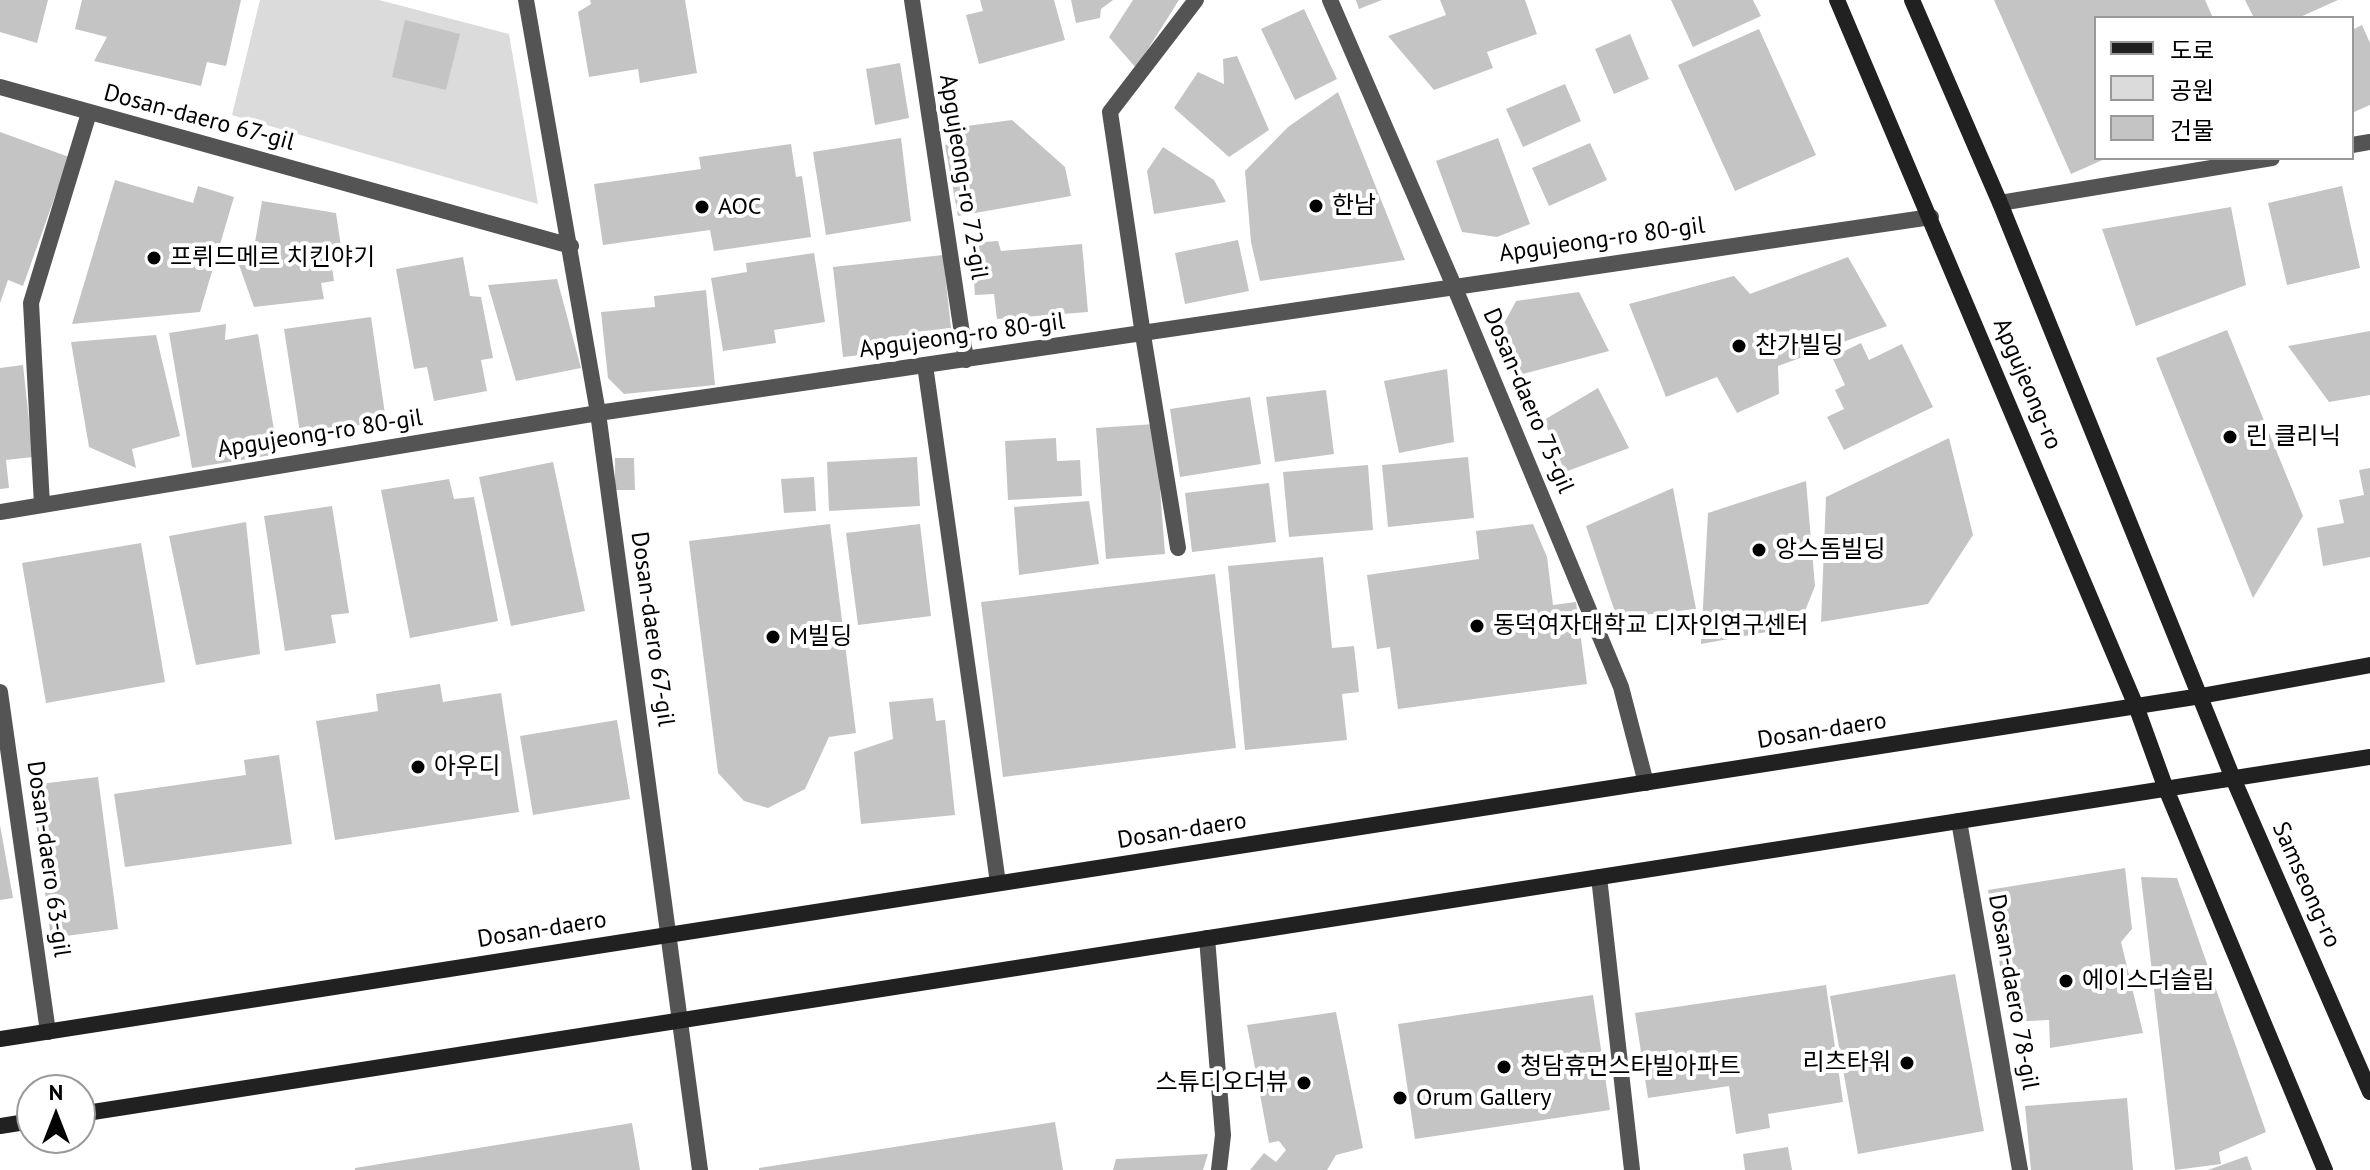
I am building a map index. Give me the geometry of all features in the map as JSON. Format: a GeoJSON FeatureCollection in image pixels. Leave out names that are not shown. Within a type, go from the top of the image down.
{"type":"FeatureCollection","features":[{"type":"Feature","properties":{"kind":"main road","name":"Apgujeong-ro"},"geometry":{"type":"LineString","coordinates":[[1837,0],[2136,706],[2166,789]]}},
{"type":"Feature","properties":{"kind":"main road","name":"Apgujeong-ro"},"geometry":{"type":"LineString","coordinates":[[1912,0],[2000,203],[2201,696]]}},
{"type":"Feature","properties":{"kind":"main road","name":"Dosan-daero"},"geometry":{"type":"LineString","coordinates":[[0,1039],[2201,696],[2370,665]]}},
{"type":"Feature","properties":{"kind":"main road","name":"Samseong-ro"},"geometry":{"type":"LineString","coordinates":[[2201,696],[2232,776],[2370,1092]]}},
{"type":"Feature","properties":{"kind":"main road"},"geometry":{"type":"LineString","coordinates":[[96,1111],[2166,789],[2232,776],[2370,757]]}},
{"type":"Feature","properties":{"kind":"main road"},"geometry":{"type":"LineString","coordinates":[[2166,789],[2325,1170]]}},
{"type":"Feature","properties":{"kind":"street","name":"Dosan-daero 67-gil"},"geometry":{"type":"LineString","coordinates":[[526,0],[598,413],[700,1170]]}},
{"type":"Feature","properties":{"kind":"street","name":"Apgujeong-ro 72-gil"},"geometry":{"type":"LineString","coordinates":[[912,0],[966,360]]}},
{"type":"Feature","properties":{"kind":"street"},"geometry":{"type":"LineString","coordinates":[[1178,548],[1110,112],[1196,0]]}},
{"type":"Feature","properties":{"kind":"street","name":"Dosan-daero 75-gil"},"geometry":{"type":"LineString","coordinates":[[1330,0],[1454,286],[1621,687],[1646,783]]}},
{"type":"Feature","properties":{"kind":"street","name":"Dosan-daero 67-gil"},"geometry":{"type":"LineString","coordinates":[[0,87],[571,246]]}},
{"type":"Feature","properties":{"kind":"street"},"geometry":{"type":"LineString","coordinates":[[42,505],[31,303],[89,113]]}},
{"type":"Feature","properties":{"kind":"street"},"geometry":{"type":"LineString","coordinates":[[2000,203],[2260,160]]}},
{"type":"Feature","properties":{"kind":"street","name":"Apgujeong-ro 80-gil"},"geometry":{"type":"LineString","coordinates":[[0,512],[598,413],[1931,217]]}},
{"type":"Feature","properties":{"kind":"street"},"geometry":{"type":"LineString","coordinates":[[925,365],[998,883]]}},
{"type":"Feature","properties":{"kind":"street","name":"Dosan-daero 63-gil"},"geometry":{"type":"LineString","coordinates":[[0,692],[48,1032]]}},
{"type":"Feature","properties":{"kind":"street","name":"Dosan-daero 78-gil"},"geometry":{"type":"LineString","coordinates":[[1959,821],[2020,1170]]}},
{"type":"Feature","properties":{"kind":"street"},"geometry":{"type":"LineString","coordinates":[[1599,877],[1632,1170]]}},
{"type":"Feature","properties":{"kind":"street"},"geometry":{"type":"LineString","coordinates":[[1207,938],[1223,1135],[1219,1170]]}},
{"type":"Feature","properties":{"kind":"green space"},"geometry":{"type":"Polygon","coordinates":[[[260,0],[379,0],[509,34],[538,204],[232,115],[260,0]]]}},
{"type":"Feature","properties":{"kind":"building"},"geometry":{"type":"Polygon","coordinates":[[[0,0],[48,0],[37,43],[0,32],[0,0]]]}},
{"type":"Feature","properties":{"kind":"building"},"geometry":{"type":"Polygon","coordinates":[[[82,0],[241,0],[226,66],[207,62],[201,86],[94,61],[107,37],[75,29],[82,0]]]}},
{"type":"Feature","properties":{"kind":"building"},"geometry":{"type":"Polygon","coordinates":[[[590,0],[685,0],[697,73],[640,83],[638,69],[589,77],[578,12],[591,4],[590,0]]]}},
{"type":"Feature","properties":{"kind":"building"},"geometry":{"type":"Polygon","coordinates":[[[980,0],[1054,0],[1065,40],[979,64],[966,15],[983,11],[980,0]]]}},
{"type":"Feature","properties":{"kind":"building"},"geometry":{"type":"Polygon","coordinates":[[[1071,0],[1113,0],[1101,9],[1100,18],[1076,23],[1071,0]]]}},
{"type":"Feature","properties":{"kind":"building"},"geometry":{"type":"Polygon","coordinates":[[[1133,0],[1179,0],[1136,68],[1109,37],[1133,0]]]}},
{"type":"Feature","properties":{"kind":"building"},"geometry":{"type":"Polygon","coordinates":[[[1356,0],[1382,0],[1359,9],[1356,0]]]}},
{"type":"Feature","properties":{"kind":"building"},"geometry":{"type":"Polygon","coordinates":[[[1440,0],[1525,0],[1537,34],[1487,52],[1493,68],[1434,90],[1388,36],[1446,15],[1440,0]]]}},
{"type":"Feature","properties":{"kind":"building"},"geometry":{"type":"Polygon","coordinates":[[[1671,0],[1753,0],[1761,16],[1693,47],[1671,0]]]}},
{"type":"Feature","properties":{"kind":"building"},"geometry":{"type":"Polygon","coordinates":[[[1994,0],[2205,0],[2212,16],[2094,16],[2094,160],[2102,160],[2071,174],[1994,0]]]}},
{"type":"Feature","properties":{"kind":"building"},"geometry":{"type":"Polygon","coordinates":[[[2245,0],[2338,0],[2302,16],[2253,16],[2245,0]]]}},
{"type":"Feature","properties":{"kind":"building"},"geometry":{"type":"Polygon","coordinates":[[[1304,9],[1337,79],[1295,100],[1261,29],[1304,9]]]}},
{"type":"Feature","properties":{"kind":"building"},"geometry":{"type":"Polygon","coordinates":[[[405,20],[460,34],[446,90],[392,77],[405,20]]]}},
{"type":"Feature","properties":{"kind":"building"},"geometry":{"type":"Polygon","coordinates":[[[2362,25],[2370,43],[2370,105],[2354,112],[2354,29],[2362,25]]]}},
{"type":"Feature","properties":{"kind":"building"},"geometry":{"type":"Polygon","coordinates":[[[1759,29],[1816,155],[1735,191],[1678,65],[1759,29]]]}},
{"type":"Feature","properties":{"kind":"building"},"geometry":{"type":"Polygon","coordinates":[[[1630,34],[1649,79],[1614,94],[1595,49],[1630,34]]]}},
{"type":"Feature","properties":{"kind":"building"},"geometry":{"type":"Polygon","coordinates":[[[1237,56],[1269,130],[1229,157],[1174,108],[1198,72],[1224,84],[1223,59],[1237,56]]]}},
{"type":"Feature","properties":{"kind":"building"},"geometry":{"type":"Polygon","coordinates":[[[900,63],[909,118],[875,125],[866,69],[900,63]]]}},
{"type":"Feature","properties":{"kind":"building"},"geometry":{"type":"Polygon","coordinates":[[[1565,84],[1581,121],[1523,147],[1506,109],[1565,84]]]}},
{"type":"Feature","properties":{"kind":"building","name":"한남"},"geometry":{"type":"Polygon","coordinates":[[[1338,92],[1405,260],[1260,281],[1251,242],[1245,171],[1288,127],[1338,92]]]}},
{"type":"Feature","properties":{"kind":"building"},"geometry":{"type":"Polygon","coordinates":[[[1012,120],[1065,167],[1071,196],[958,216],[945,145],[961,142],[967,126],[1012,120]]]}},
{"type":"Feature","properties":{"kind":"building"},"geometry":{"type":"Polygon","coordinates":[[[0,132],[69,157],[23,286],[8,280],[0,303],[0,132]]]}},
{"type":"Feature","properties":{"kind":"building"},"geometry":{"type":"Polygon","coordinates":[[[901,138],[911,221],[826,235],[813,152],[901,138]]]}},
{"type":"Feature","properties":{"kind":"building"},"geometry":{"type":"Polygon","coordinates":[[[1498,138],[1530,224],[1497,237],[1462,232],[1436,161],[1498,138]]]}},
{"type":"Feature","properties":{"kind":"building"},"geometry":{"type":"Polygon","coordinates":[[[1590,143],[1607,180],[1549,206],[1532,168],[1590,143]]]}},
{"type":"Feature","properties":{"kind":"building","name":"AOC"},"geometry":{"type":"Polygon","coordinates":[[[791,144],[796,177],[802,176],[811,237],[714,251],[710,230],[603,245],[594,184],[701,169],[699,157],[791,144]]]}},
{"type":"Feature","properties":{"kind":"building"},"geometry":{"type":"Polygon","coordinates":[[[1163,147],[1214,180],[1226,202],[1154,214],[1147,171],[1163,147]]]}},
{"type":"Feature","properties":{"kind":"building","name":"프뤼드메르 치킨야기"},"geometry":{"type":"Polygon","coordinates":[[[115,180],[193,203],[198,186],[234,197],[200,312],[72,324],[115,180]]]}},
{"type":"Feature","properties":{"kind":"building"},"geometry":{"type":"Polygon","coordinates":[[[2342,186],[2360,268],[2287,285],[2268,203],[2342,186]]]}},
{"type":"Feature","properties":{"kind":"building"},"geometry":{"type":"Polygon","coordinates":[[[262,201],[336,213],[341,247],[329,248],[334,281],[321,283],[324,299],[254,307],[234,251],[253,254],[262,201]]]}},
{"type":"Feature","properties":{"kind":"building"},"geometry":{"type":"Polygon","coordinates":[[[2231,207],[2246,285],[2136,326],[2102,229],[2231,207]]]}},
{"type":"Feature","properties":{"kind":"building"},"geometry":{"type":"Polygon","coordinates":[[[1238,240],[1249,291],[1185,304],[1175,253],[1238,240]]]}},
{"type":"Feature","properties":{"kind":"building"},"geometry":{"type":"Polygon","coordinates":[[[998,241],[1001,251],[1082,244],[1088,312],[997,319],[994,294],[975,295],[971,243],[998,241]]]}},
{"type":"Feature","properties":{"kind":"building"},"geometry":{"type":"Polygon","coordinates":[[[814,253],[825,322],[774,330],[776,343],[723,351],[711,278],[747,272],[746,263],[814,253]]]}},
{"type":"Feature","properties":{"kind":"building"},"geometry":{"type":"Polygon","coordinates":[[[943,255],[951,328],[915,332],[917,349],[843,357],[833,267],[943,255]]]}},
{"type":"Feature","properties":{"kind":"building"},"geometry":{"type":"Polygon","coordinates":[[[463,257],[470,296],[481,297],[493,358],[481,360],[487,391],[434,401],[427,367],[414,369],[396,269],[463,257]]]}},
{"type":"Feature","properties":{"kind":"building","name":"찬가빌딩"},"geometry":{"type":"Polygon","coordinates":[[[1848,257],[1887,326],[1778,366],[1779,394],[1737,413],[1717,377],[1666,397],[1629,304],[1734,276],[1750,294],[1848,257]]]}},
{"type":"Feature","properties":{"kind":"building"},"geometry":{"type":"Polygon","coordinates":[[[557,279],[581,368],[516,381],[488,285],[557,279]]]}},
{"type":"Feature","properties":{"kind":"building"},"geometry":{"type":"Polygon","coordinates":[[[706,290],[715,385],[624,394],[608,378],[601,312],[655,307],[654,296],[706,290]]]}},
{"type":"Feature","properties":{"kind":"building"},"geometry":{"type":"Polygon","coordinates":[[[1579,292],[1609,351],[1523,374],[1499,333],[1516,301],[1579,292]]]}},
{"type":"Feature","properties":{"kind":"building"},"geometry":{"type":"Polygon","coordinates":[[[371,317],[386,421],[300,433],[284,329],[371,317]]]}},
{"type":"Feature","properties":{"kind":"building"},"geometry":{"type":"Polygon","coordinates":[[[226,324],[225,340],[258,334],[278,454],[192,468],[169,333],[226,324]]]}},
{"type":"Feature","properties":{"kind":"building","name":"린 클리닉"},"geometry":{"type":"Polygon","coordinates":[[[2227,330],[2303,516],[2253,598],[2156,358],[2227,330]]]}},
{"type":"Feature","properties":{"kind":"building"},"geometry":{"type":"Polygon","coordinates":[[[2370,331],[2370,395],[2329,402],[2288,346],[2370,331]]]}},
{"type":"Feature","properties":{"kind":"building"},"geometry":{"type":"Polygon","coordinates":[[[156,335],[180,436],[132,449],[136,468],[89,447],[71,342],[156,335]]]}},
{"type":"Feature","properties":{"kind":"building"},"geometry":{"type":"Polygon","coordinates":[[[1861,343],[1869,360],[1902,344],[1933,407],[1844,450],[1827,417],[1844,409],[1835,390],[1845,385],[1832,357],[1861,343]]]}},
{"type":"Feature","properties":{"kind":"building"},"geometry":{"type":"Polygon","coordinates":[[[23,365],[33,457],[6,460],[9,488],[0,489],[0,368],[23,365]]]}},
{"type":"Feature","properties":{"kind":"building"},"geometry":{"type":"Polygon","coordinates":[[[1447,369],[1454,442],[1399,453],[1384,381],[1447,369]]]}},
{"type":"Feature","properties":{"kind":"building"},"geometry":{"type":"Polygon","coordinates":[[[1598,388],[1629,448],[1565,472],[1544,420],[1598,388]]]}},
{"type":"Feature","properties":{"kind":"building"},"geometry":{"type":"Polygon","coordinates":[[[1326,390],[1334,454],[1275,462],[1266,397],[1326,390]]]}},
{"type":"Feature","properties":{"kind":"building"},"geometry":{"type":"Polygon","coordinates":[[[1250,397],[1261,464],[1180,477],[1170,409],[1250,397]]]}},
{"type":"Feature","properties":{"kind":"building"},"geometry":{"type":"Polygon","coordinates":[[[1155,424],[1165,554],[1106,559],[1096,428],[1155,424]]]}},
{"type":"Feature","properties":{"kind":"building"},"geometry":{"type":"Polygon","coordinates":[[[1056,438],[1057,461],[1080,460],[1082,496],[1008,500],[1005,441],[1056,438]]]}},
{"type":"Feature","properties":{"kind":"building"},"geometry":{"type":"Polygon","coordinates":[[[1949,438],[1973,535],[1928,604],[1821,622],[1826,497],[1949,438]]]}},
{"type":"Feature","properties":{"kind":"building"},"geometry":{"type":"Polygon","coordinates":[[[917,457],[920,506],[829,511],[827,462],[917,457]]]}},
{"type":"Feature","properties":{"kind":"building"},"geometry":{"type":"Polygon","coordinates":[[[1468,457],[1474,518],[1388,527],[1382,465],[1468,457]]]}},
{"type":"Feature","properties":{"kind":"building"},"geometry":{"type":"Polygon","coordinates":[[[615,458],[634,458],[635,490],[615,490],[615,458]]]}},
{"type":"Feature","properties":{"kind":"building"},"geometry":{"type":"Polygon","coordinates":[[[553,462],[585,611],[511,626],[479,477],[553,462]]]}},
{"type":"Feature","properties":{"kind":"building"},"geometry":{"type":"Polygon","coordinates":[[[1368,465],[1373,530],[1289,537],[1283,472],[1368,465]]]}},
{"type":"Feature","properties":{"kind":"building"},"geometry":{"type":"Polygon","coordinates":[[[2370,468],[2370,557],[2323,566],[2317,528],[2344,523],[2339,500],[2364,495],[2359,470],[2370,468]]]}},
{"type":"Feature","properties":{"kind":"building"},"geometry":{"type":"Polygon","coordinates":[[[814,477],[816,511],[784,513],[781,479],[814,477]]]}},
{"type":"Feature","properties":{"kind":"building"},"geometry":{"type":"Polygon","coordinates":[[[449,479],[454,499],[474,497],[498,621],[410,638],[381,490],[449,479]]]}},
{"type":"Feature","properties":{"kind":"building","name":"앙스돔빌딩"},"geometry":{"type":"Polygon","coordinates":[[[1806,481],[1815,586],[1799,626],[1701,644],[1708,513],[1806,481]]]}},
{"type":"Feature","properties":{"kind":"building"},"geometry":{"type":"Polygon","coordinates":[[[1269,483],[1276,542],[1192,552],[1185,493],[1269,483]]]}},
{"type":"Feature","properties":{"kind":"building"},"geometry":{"type":"Polygon","coordinates":[[[1673,488],[1696,609],[1617,618],[1586,526],[1673,488]]]}},
{"type":"Feature","properties":{"kind":"building"},"geometry":{"type":"Polygon","coordinates":[[[1089,501],[1099,564],[1019,575],[1014,507],[1089,501]]]}},
{"type":"Feature","properties":{"kind":"building"},"geometry":{"type":"Polygon","coordinates":[[[332,506],[349,613],[331,615],[336,643],[285,651],[264,516],[332,506]]]}},
{"type":"Feature","properties":{"kind":"building"},"geometry":{"type":"Polygon","coordinates":[[[246,522],[260,654],[196,665],[169,536],[246,522]]]}},
{"type":"Feature","properties":{"kind":"building","name":"M빌딩"},"geometry":{"type":"Polygon","coordinates":[[[830,524],[856,733],[829,737],[805,789],[768,808],[744,801],[718,773],[689,541],[830,524]]]}},
{"type":"Feature","properties":{"kind":"building"},"geometry":{"type":"Polygon","coordinates":[[[920,524],[931,616],[858,625],[846,533],[920,524]]]}},
{"type":"Feature","properties":{"kind":"building","name":"동덕여자대학교 디자인연구센터"},"geometry":{"type":"Polygon","coordinates":[[[1533,524],[1547,557],[1553,605],[1576,602],[1587,684],[1398,709],[1390,647],[1377,649],[1367,575],[1479,559],[1476,531],[1533,524]]]}},
{"type":"Feature","properties":{"kind":"building"},"geometry":{"type":"Polygon","coordinates":[[[141,543],[165,682],[46,703],[22,563],[141,543]]]}},
{"type":"Feature","properties":{"kind":"building"},"geometry":{"type":"Polygon","coordinates":[[[1323,557],[1332,648],[1354,646],[1359,692],[1342,694],[1347,740],[1245,750],[1228,566],[1323,557]]]}},
{"type":"Feature","properties":{"kind":"building"},"geometry":{"type":"Polygon","coordinates":[[[1215,574],[1236,748],[1003,777],[981,602],[1215,574]]]}},
{"type":"Feature","properties":{"kind":"building","name":"아우디"},"geometry":{"type":"Polygon","coordinates":[[[440,684],[443,702],[501,693],[519,812],[335,840],[316,721],[378,711],[376,694],[440,684]]]}},
{"type":"Feature","properties":{"kind":"building"},"geometry":{"type":"Polygon","coordinates":[[[933,698],[936,721],[945,720],[955,815],[861,824],[854,752],[893,739],[889,702],[933,698]]]}},
{"type":"Feature","properties":{"kind":"building"},"geometry":{"type":"Polygon","coordinates":[[[617,720],[630,799],[533,815],[520,736],[617,720]]]}},
{"type":"Feature","properties":{"kind":"building"},"geometry":{"type":"Polygon","coordinates":[[[279,755],[292,844],[125,867],[114,794],[246,775],[244,760],[279,755]]]}},
{"type":"Feature","properties":{"kind":"building"},"geometry":{"type":"Polygon","coordinates":[[[98,777],[118,929],[51,938],[31,785],[98,777]]]}},
{"type":"Feature","properties":{"kind":"building"},"geometry":{"type":"Polygon","coordinates":[[[0,825],[13,898],[0,900],[0,825]]]}},
{"type":"Feature","properties":{"kind":"building","name":"에이스더슬립"},"geometry":{"type":"Polygon","coordinates":[[[2125,868],[2132,929],[2121,942],[2143,1033],[2050,1048],[2049,1020],[2009,1022],[1988,890],[2125,868]]]}},
{"type":"Feature","properties":{"kind":"building"},"geometry":{"type":"Polygon","coordinates":[[[2141,877],[2177,878],[2266,1132],[2219,1152],[2221,1164],[2175,1170],[2141,877]]]}},
{"type":"Feature","properties":{"kind":"building","name":"리츠타워"},"geometry":{"type":"Polygon","coordinates":[[[1955,974],[1984,1131],[1858,1154],[1830,996],[1955,974]]]}},
{"type":"Feature","properties":{"kind":"building"},"geometry":{"type":"Polygon","coordinates":[[[1826,985],[1843,1102],[1768,1114],[1770,1128],[1736,1134],[1729,1086],[1648,1098],[1635,1013],[1826,985]]]}},
{"type":"Feature","properties":{"kind":"building","name":"청담휴먼스타빌아파트"},"geometry":{"type":"Polygon","coordinates":[[[1593,995],[1610,1110],[1415,1139],[1398,1024],[1593,995]]]}},
{"type":"Feature","properties":{"kind":"building","name":"스튜디오더뷰"},"geometry":{"type":"Polygon","coordinates":[[[1336,1012],[1363,1148],[1336,1155],[1327,1170],[1250,1170],[1264,1153],[1276,1162],[1286,1150],[1279,1141],[1269,1143],[1247,1025],[1336,1012]]]}},
{"type":"Feature","properties":{"kind":"building"},"geometry":{"type":"Polygon","coordinates":[[[2127,1098],[2133,1170],[2031,1170],[2025,1106],[2127,1098]]]}},
{"type":"Feature","properties":{"kind":"building"},"geometry":{"type":"Polygon","coordinates":[[[1055,1122],[1063,1170],[759,1170],[759,1168],[1055,1122]]]}},
{"type":"Feature","properties":{"kind":"building"},"geometry":{"type":"Polygon","coordinates":[[[632,1123],[640,1170],[355,1170],[355,1168],[632,1123]]]}},
{"type":"Feature","properties":{"kind":"building"},"geometry":{"type":"Polygon","coordinates":[[[1788,1147],[1792,1170],[1745,1170],[1743,1154],[1788,1147]]]}},
{"type":"Feature","properties":{"kind":"building"},"geometry":{"type":"Polygon","coordinates":[[[1208,1154],[1203,1170],[1113,1170],[1116,1159],[1208,1154]]]}},
{"type":"Feature","properties":{"kind":"building"},"geometry":{"type":"Polygon","coordinates":[[[2247,1156],[2252,1170],[2208,1170],[2247,1156]]]}},
{"type":"Feature","properties":{"kind":"place","name":"한남"},"geometry":{"type":"Point","coordinates":[1316,206]}},
{"type":"Feature","properties":{"kind":"place","name":"AOC"},"geometry":{"type":"Point","coordinates":[702,207]}},
{"type":"Feature","properties":{"kind":"place","name":"프뤼드메르 치킨야기"},"geometry":{"type":"Point","coordinates":[154,258]}},
{"type":"Feature","properties":{"kind":"place","name":"찬가빌딩"},"geometry":{"type":"Point","coordinates":[1739,346]}},
{"type":"Feature","properties":{"kind":"place","name":"린 클리닉"},"geometry":{"type":"Point","coordinates":[2230,437]}},
{"type":"Feature","properties":{"kind":"place","name":"앙스돔빌딩"},"geometry":{"type":"Point","coordinates":[1759,550]}},
{"type":"Feature","properties":{"kind":"place","name":"동덕여자대학교 디자인연구센터"},"geometry":{"type":"Point","coordinates":[1477,626]}},
{"type":"Feature","properties":{"kind":"place","name":"M빌딩"},"geometry":{"type":"Point","coordinates":[773,637]}},
{"type":"Feature","properties":{"kind":"place","name":"아우디"},"geometry":{"type":"Point","coordinates":[418,767]}},
{"type":"Feature","properties":{"kind":"place","name":"에이스더슬립"},"geometry":{"type":"Point","coordinates":[2066,981]}},
{"type":"Feature","properties":{"kind":"place","name":"리츠타워"},"geometry":{"type":"Point","coordinates":[1907,1063]}},
{"type":"Feature","properties":{"kind":"place","name":"청담휴먼스타빌아파트"},"geometry":{"type":"Point","coordinates":[1504,1067]}},
{"type":"Feature","properties":{"kind":"place","name":"스튜디오더뷰"},"geometry":{"type":"Point","coordinates":[1304,1083]}},
{"type":"Feature","properties":{"kind":"place","name":"Orum Gallery"},"geometry":{"type":"Point","coordinates":[1400,1098]}}]}
